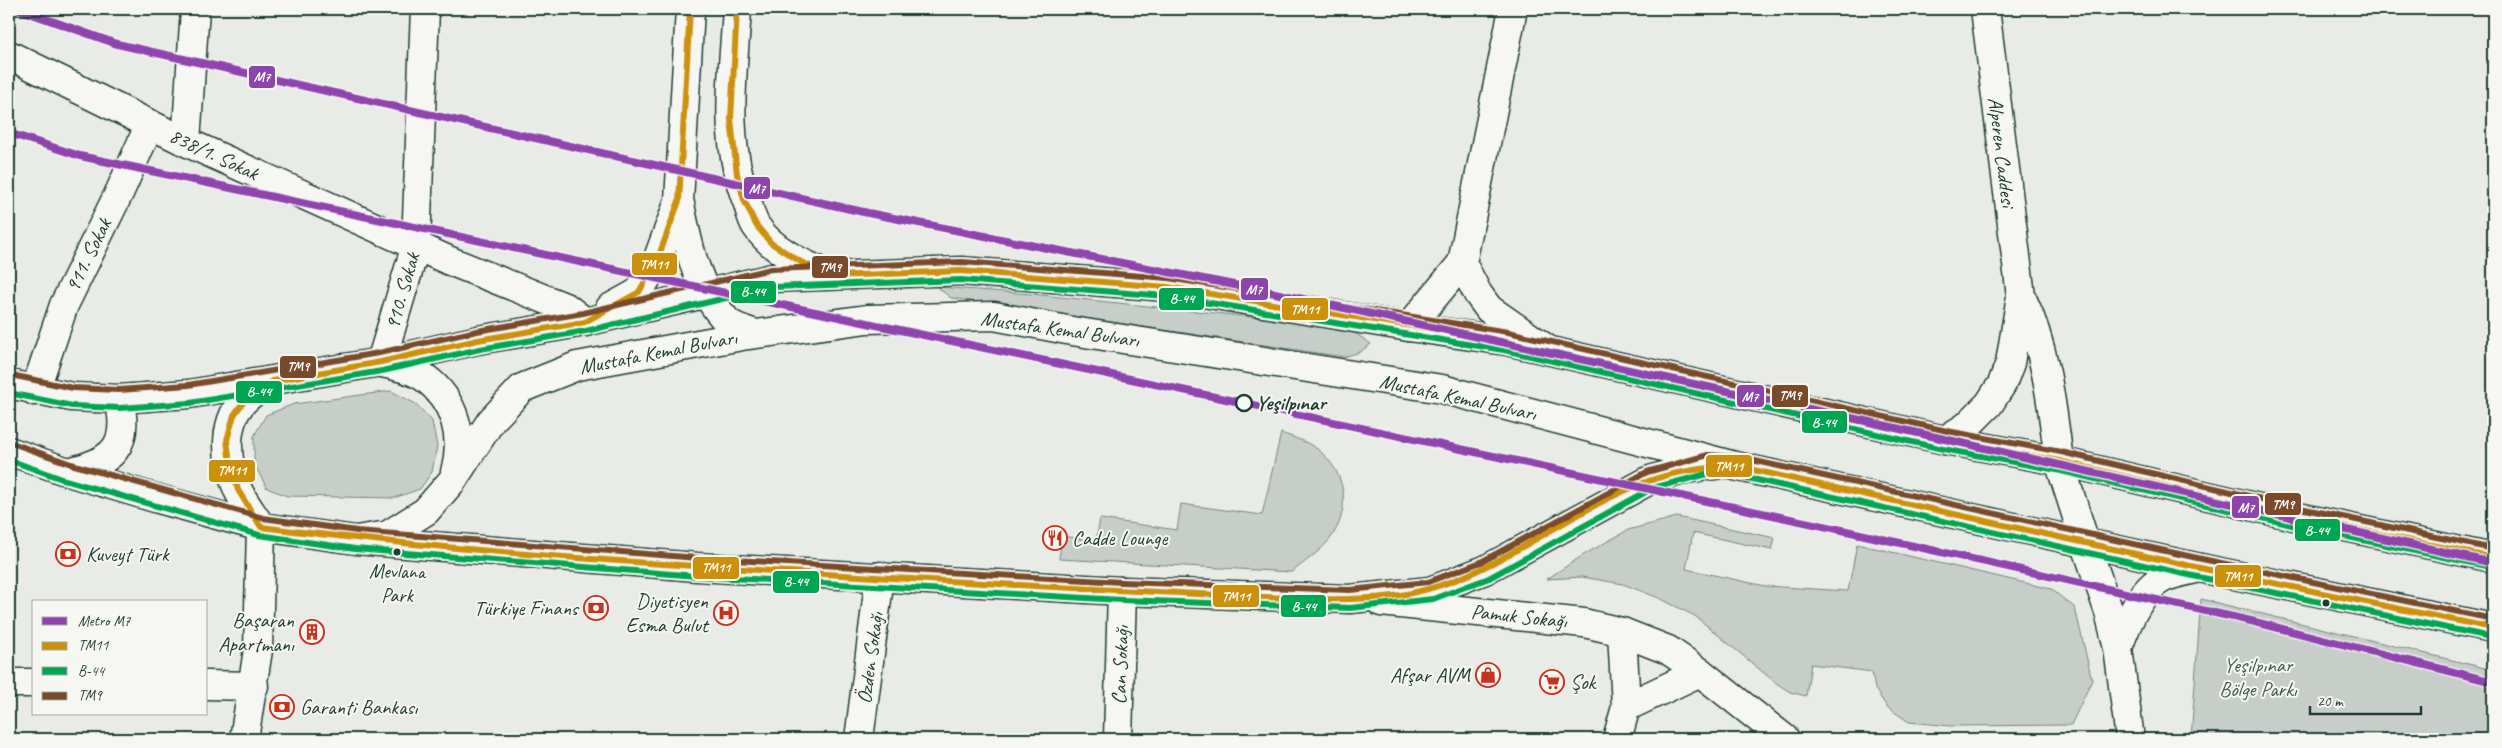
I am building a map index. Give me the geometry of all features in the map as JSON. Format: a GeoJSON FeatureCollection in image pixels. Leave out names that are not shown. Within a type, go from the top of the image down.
{"type":"FeatureCollection","features":[{"type":"Feature","properties":{"kind":"main road"},"geometry":{"type":"LineString","coordinates":[[186,142],[195,9]]}},
{"type":"Feature","properties":{"kind":"main road","name":"910. Sokak"},"geometry":{"type":"LineString","coordinates":[[381,362],[416,246],[425,9]]}},
{"type":"Feature","properties":{"kind":"main road"},"geometry":{"type":"LineString","coordinates":[[690,9],[679,200],[688,247],[703,287],[728,322],[755,334]]}},
{"type":"Feature","properties":{"kind":"main road"},"geometry":{"type":"LineString","coordinates":[[736,9],[730,130],[739,182],[756,226],[774,245],[810,266],[834,276]]}},
{"type":"Feature","properties":{"kind":"main road"},"geometry":{"type":"LineString","coordinates":[[1409,327],[1462,263],[1513,9]]}},
{"type":"Feature","properties":{"kind":"main road","name":"Alperen Caddesi"},"geometry":{"type":"LineString","coordinates":[[1985,9],[2021,296]]}},
{"type":"Feature","properties":{"kind":"main road","name":"838/1. Sokak"},"geometry":{"type":"LineString","coordinates":[[9,55],[186,142],[416,246],[567,308],[585,322]]}},
{"type":"Feature","properties":{"kind":"main road","name":"911. Sokak"},"geometry":{"type":"LineString","coordinates":[[35,391],[64,305],[120,191],[150,124]]}},
{"type":"Feature","properties":{"kind":"main road"},"geometry":{"type":"LineString","coordinates":[[585,322],[639,292],[658,258],[679,200]]}},
{"type":"Feature","properties":{"kind":"main road"},"geometry":{"type":"LineString","coordinates":[[1462,263],[1478,294],[1489,309],[1554,353]]}},
{"type":"Feature","properties":{"kind":"main road","name":"Mustafa Kemal Bulvarı"},"geometry":{"type":"LineString","coordinates":[[9,384],[35,391],[72,397],[119,399],[198,393],[381,362],[478,340],[585,322],[772,278],[961,271],[1167,287],[1506,341],[1945,440],[2060,461],[2298,517],[2493,558]]}},
{"type":"Feature","properties":{"kind":"main road"},"geometry":{"type":"LineString","coordinates":[[1945,440],[1967,426],[1989,404],[2002,384],[2010,363],[2021,296]]}},
{"type":"Feature","properties":{"kind":"main road"},"geometry":{"type":"LineString","coordinates":[[2021,296],[2034,324],[2046,369],[2060,461],[2109,612],[2118,648],[2130,739]]}},
{"type":"Feature","properties":{"kind":"main road","name":"Mustafa Kemal Bulvarı"},"geometry":{"type":"LineString","coordinates":[[356,540],[388,534],[426,511],[452,481],[491,421],[522,388],[577,366],[755,334],[866,319],[994,316],[1072,331],[1442,389],[1735,466],[2200,568],[2493,628]]}},
{"type":"Feature","properties":{"kind":"main road"},"geometry":{"type":"LineString","coordinates":[[381,362],[410,370],[425,378],[441,394],[452,412],[457,426],[459,450],[452,481]]}},
{"type":"Feature","properties":{"kind":"main road"},"geometry":{"type":"LineString","coordinates":[[244,739],[254,686],[258,650],[261,526],[238,490],[230,464],[227,440],[234,415],[248,397],[272,381]]}},
{"type":"Feature","properties":{"kind":"main road"},"geometry":{"type":"LineString","coordinates":[[68,472],[94,466],[109,456],[117,445],[121,434],[123,418],[119,399]]}},
{"type":"Feature","properties":{"kind":"main road","name":"Pamuk Sokağı"},"geometry":{"type":"LineString","coordinates":[[9,451],[68,472],[261,526],[356,540],[697,567],[1122,591],[1350,599],[1584,622],[1622,632],[1668,650],[1700,672],[1785,739]]}},
{"type":"Feature","properties":{"kind":"main road","name":"Mustafa Kemal Bulvarı"},"geometry":{"type":"LineString","coordinates":[[1350,599],[1430,591],[1485,570],[1650,480],[1710,464],[1735,466]]}},
{"type":"Feature","properties":{"kind":"main road"},"geometry":{"type":"LineString","coordinates":[[2118,648],[2132,615],[2151,587],[2162,579],[2200,568]]}},
{"type":"Feature","properties":{"kind":"main road","name":"Özden Sokağı"},"geometry":{"type":"LineString","coordinates":[[859,739],[880,576]]}},
{"type":"Feature","properties":{"kind":"main road","name":"Can Sokağı"},"geometry":{"type":"LineString","coordinates":[[1118,739],[1122,591]]}},
{"type":"Feature","properties":{"kind":"main road"},"geometry":{"type":"LineString","coordinates":[[1617,739],[1626,707],[1622,632]]}},
{"type":"Feature","properties":{"kind":"main road"},"geometry":{"type":"LineString","coordinates":[[1626,707],[1700,672]]}},
{"type":"Feature","properties":{"kind":"main road"},"geometry":{"type":"LineString","coordinates":[[9,683],[32,683]]}},
{"type":"Feature","properties":{"kind":"main road"},"geometry":{"type":"LineString","coordinates":[[208,685],[254,686]]}},
{"type":"Feature","properties":{"kind":"green space"},"geometry":{"type":"Polygon","coordinates":[[[937,287],[1031,294],[1282,320],[1355,333],[1371,344],[1360,352],[1344,357],[951,298],[937,287]]]}},
{"type":"Feature","properties":{"kind":"green space"},"geometry":{"type":"Polygon","coordinates":[[[391,391],[416,404],[432,421],[437,446],[432,472],[420,489],[394,498],[287,496],[267,488],[254,464],[254,436],[266,415],[294,404],[391,391]]]}},
{"type":"Feature","properties":{"kind":"green space"},"geometry":{"type":"Polygon","coordinates":[[[1281,433],[1318,449],[1331,462],[1341,484],[1343,495],[1341,518],[1330,539],[1317,553],[1292,572],[1059,559],[1062,536],[1096,541],[1100,519],[1177,530],[1181,504],[1262,515],[1281,433]]]}},
{"type":"Feature","properties":{"kind":"green space"},"geometry":{"type":"Polygon","coordinates":[[[1677,517],[1775,538],[1772,550],[1693,533],[1686,569],[1765,586],[1848,591],[1857,544],[2051,589],[2075,608],[2092,680],[2071,725],[1951,726],[1909,722],[1887,707],[1875,689],[1872,672],[1811,664],[1806,696],[1790,692],[1776,683],[1695,616],[1659,598],[1623,584],[1582,577],[1547,579],[1585,554],[1628,530],[1677,517]]]}},
{"type":"Feature","properties":{"kind":"green space","name":"Yeşilpınar Bölge Parkı"},"geometry":{"type":"Polygon","coordinates":[[[2201,599],[2493,670],[2493,739],[2191,739],[2201,599]]]}},
{"type":"Feature","properties":{"kind":"metro line","name":"M7"},"geometry":{"type":"LineString","coordinates":[[18,9],[117,44],[868,213],[1275,293],[1865,421],[2493,563]]}},
{"type":"Feature","properties":{"kind":"metro line","name":"M7"},"geometry":{"type":"LineString","coordinates":[[9,133],[80,156],[1833,528],[2251,621],[2493,682]]}},
{"type":"Feature","properties":{"kind":"transit line","name":"TM11"},"geometry":{"type":"LineString","coordinates":[[690,9],[679,201],[658,258],[639,292],[585,322],[478,340],[381,362],[272,381],[247,397],[234,415],[227,440],[230,464],[238,490],[261,527],[445,547],[630,562],[1090,589],[1355,599],[1393,596],[1428,589],[1461,578],[1522,547],[1583,512],[1646,482],[1690,471],[1735,466],[2200,568],[2493,628]]}},
{"type":"Feature","properties":{"kind":"transit line","name":"TM11"},"geometry":{"type":"LineString","coordinates":[[737,9],[731,119],[737,174],[744,200],[756,225],[771,243],[801,262],[834,276],[961,271],[1167,287],[1506,341],[1945,440],[2059,461],[2298,517],[2493,558]]}},
{"type":"Feature","properties":{"kind":"transit line","name":"TM9"},"geometry":{"type":"LineString","coordinates":[[11,375],[73,388],[119,390],[188,385],[379,353],[477,331],[583,313],[771,269],[962,262],[1168,278],[1508,332],[1947,431],[2061,452],[2300,508],[2493,549]]}},
{"type":"Feature","properties":{"kind":"transit line","name":"B-44"},"geometry":{"type":"LineString","coordinates":[[9,393],[72,406],[120,408],[190,403],[382,371],[480,349],[586,331],[773,287],[961,280],[1166,296],[1504,350],[1943,449],[2057,470],[2296,526],[2491,567]]}},
{"type":"Feature","properties":{"kind":"transit line","name":"TM9"},"geometry":{"type":"LineString","coordinates":[[12,443],[71,464],[263,518],[357,531],[698,558],[1122,582],[1350,590],[1428,582],[1481,562],[1647,472],[1708,455],[1737,457],[2202,559],[2493,619]]}},
{"type":"Feature","properties":{"kind":"transit line","name":"B-44"},"geometry":{"type":"LineString","coordinates":[[9,460],[65,480],[259,535],[355,549],[697,576],[1122,600],[1350,608],[1433,599],[1489,578],[1653,488],[1711,473],[1734,475],[2198,577],[2491,637]]}},
{"type":"Feature","properties":{"kind":"place","name":"Yeşilpınar"},"geometry":{"type":"Point","coordinates":[1244,403]}},
{"type":"Feature","properties":{"kind":"place","name":"Cadde Lounge"},"geometry":{"type":"Point","coordinates":[1055,538]}},
{"type":"Feature","properties":{"kind":"place","name":"Mevlana Park"},"geometry":{"type":"Point","coordinates":[397,552]}},
{"type":"Feature","properties":{"kind":"place","name":"Kuveyt Türk"},"geometry":{"type":"Point","coordinates":[68,554]}},
{"type":"Feature","properties":{"kind":"place","name":"Türkiye Finans"},"geometry":{"type":"Point","coordinates":[596,608]}},
{"type":"Feature","properties":{"kind":"place","name":"Diyetisyen Esma Bulut"},"geometry":{"type":"Point","coordinates":[726,613]}},
{"type":"Feature","properties":{"kind":"place","name":"Başaran Apartmanı"},"geometry":{"type":"Point","coordinates":[312,632]}},
{"type":"Feature","properties":{"kind":"place","name":"Afşar AVM"},"geometry":{"type":"Point","coordinates":[1488,675]}},
{"type":"Feature","properties":{"kind":"place","name":"Şok"},"geometry":{"type":"Point","coordinates":[1552,682]}},
{"type":"Feature","properties":{"kind":"place","name":"Garanti Bankası"},"geometry":{"type":"Point","coordinates":[282,707]}}]}
